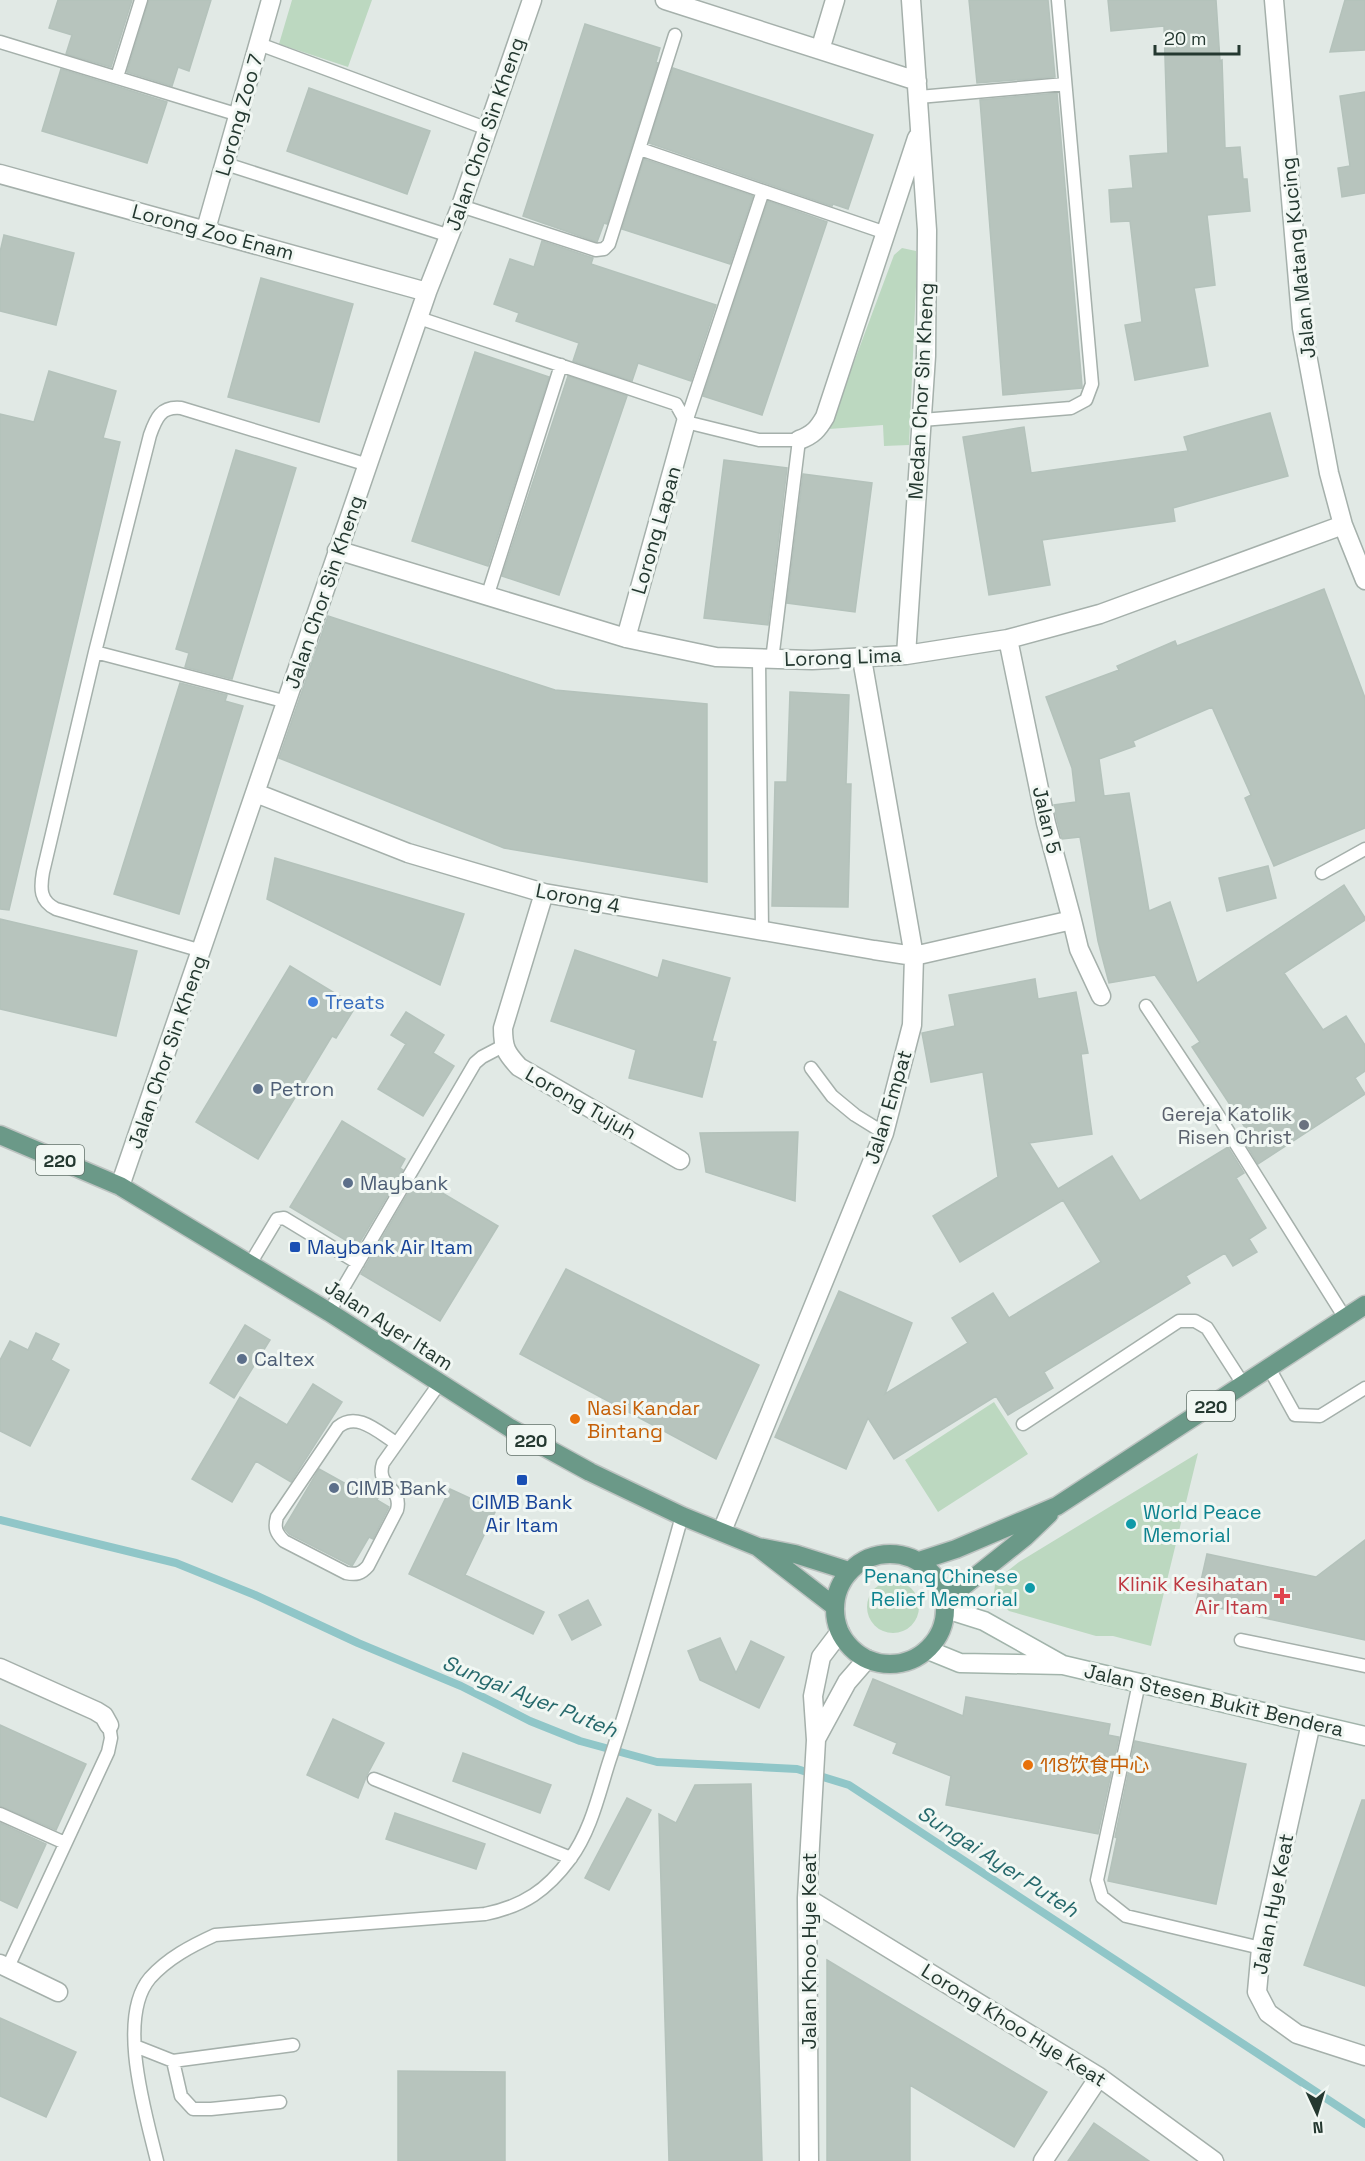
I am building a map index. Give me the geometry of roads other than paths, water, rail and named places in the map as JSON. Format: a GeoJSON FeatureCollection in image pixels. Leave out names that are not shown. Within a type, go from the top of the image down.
{"type":"FeatureCollection","features":[{"type":"Feature","properties":{"kind":"main road","name":"Jalan Ayer Itam"},"geometry":{"type":"LineString","coordinates":[[0,1135],[120,1186],[329,1312],[510,1428],[590,1472],[682,1516],[758,1547],[795,1554],[849,1571]]}},
{"type":"Feature","properties":{"kind":"main road","name":"220"},"geometry":{"type":"LineString","coordinates":[[919,1561],[956,1549],[1057,1506],[1365,1305]]}},
{"type":"Feature","properties":{"kind":"main road","name":"220"},"geometry":{"type":"LineString","coordinates":[[946,1604],[1025,1538],[1057,1506]]}},
{"type":"Feature","properties":{"kind":"main road","name":"Jalan Ayer Itam"},"geometry":{"type":"LineString","coordinates":[[758,1547],[834,1606]]}},
{"type":"Feature","properties":{"kind":"main road"},"geometry":{"type":"LineString","coordinates":[[890,1553],[905,1555],[919,1561],[932,1571],[941,1584],[946,1604],[944,1624],[938,1638],[928,1650],[914,1659],[899,1664],[883,1664],[867,1659],[846,1643],[835,1619],[834,1606],[836,1593],[849,1571],[861,1561],[874,1555],[890,1553]]}},
{"type":"Feature","properties":{"kind":"street","name":"Lorong Zoo 7"},"geometry":{"type":"LineString","coordinates":[[206,230],[271,0]]}},
{"type":"Feature","properties":{"kind":"street","name":"Jalan Chor Sin Kheng"},"geometry":{"type":"LineString","coordinates":[[120,1186],[426,292],[461,206],[532,0]]}},
{"type":"Feature","properties":{"kind":"street"},"geometry":{"type":"LineString","coordinates":[[665,0],[685,3],[820,50],[918,89]]}},
{"type":"Feature","properties":{"kind":"street"},"geometry":{"type":"LineString","coordinates":[[820,50],[835,0]]}},
{"type":"Feature","properties":{"kind":"street","name":"Medan Chor Sin Kheng"},"geometry":{"type":"LineString","coordinates":[[906,655],[926,356],[927,230],[911,0]]}},
{"type":"Feature","properties":{"kind":"street","name":"Jalan Matang Kucing"},"geometry":{"type":"LineString","coordinates":[[1274,0],[1302,328],[1329,473],[1343,525],[1365,580]]}},
{"type":"Feature","properties":{"kind":"street","name":"Medan Chor Sin Kheng"},"geometry":{"type":"LineString","coordinates":[[799,440],[818,430],[825,417],[921,128]]}},
{"type":"Feature","properties":{"kind":"street","name":"Lorong Zoo Enam"},"geometry":{"type":"LineString","coordinates":[[0,174],[426,292]]}},
{"type":"Feature","properties":{"kind":"street","name":"Lorong Lapan"},"geometry":{"type":"LineString","coordinates":[[626,638],[686,422]]}},
{"type":"Feature","properties":{"kind":"street","name":"Lorong Lima"},"geometry":{"type":"LineString","coordinates":[[337,550],[626,638],[716,657],[766,660],[862,659],[906,655],[1008,639],[1100,614],[1343,525]]}},
{"type":"Feature","properties":{"kind":"street","name":"Jalan 5"},"geometry":{"type":"LineString","coordinates":[[1008,639],[1046,823],[1079,949],[1101,996]]}},
{"type":"Feature","properties":{"kind":"street","name":"Jalan Empat"},"geometry":{"type":"LineString","coordinates":[[722,1531],[884,1133],[912,1025],[914,956],[862,659]]}},
{"type":"Feature","properties":{"kind":"street","name":"Lorong 4"},"geometry":{"type":"LineString","coordinates":[[256,793],[408,854],[544,893],[914,956]]}},
{"type":"Feature","properties":{"kind":"street"},"geometry":{"type":"LineString","coordinates":[[503,1046],[503,1028],[544,893]]}},
{"type":"Feature","properties":{"kind":"street"},"geometry":{"type":"LineString","coordinates":[[914,956],[1072,920]]}},
{"type":"Feature","properties":{"kind":"street","name":"Lorong Tujuh"},"geometry":{"type":"LineString","coordinates":[[503,1046],[519,1067],[680,1160]]}},
{"type":"Feature","properties":{"kind":"street","name":"Jalan Stesen Bukit Bendera"},"geometry":{"type":"LineString","coordinates":[[946,1604],[984,1621],[1063,1665]]}},
{"type":"Feature","properties":{"kind":"street","name":"Jalan Khoo Hye Keat"},"geometry":{"type":"LineString","coordinates":[[809,2161],[807,1898],[816,1740],[813,1696],[821,1657],[840,1632]]}},
{"type":"Feature","properties":{"kind":"street","name":"Jalan Stesen Bukit Bendera"},"geometry":{"type":"LineString","coordinates":[[928,1650],[960,1663],[1063,1665],[1365,1736]]}},
{"type":"Feature","properties":{"kind":"street","name":"Jalan Khoo Hye Keat"},"geometry":{"type":"LineString","coordinates":[[816,1740],[847,1682],[867,1659]]}},
{"type":"Feature","properties":{"kind":"street"},"geometry":{"type":"LineString","coordinates":[[0,1668],[96,1711],[104,1716],[109,1725]]}},
{"type":"Feature","properties":{"kind":"street","name":"Jalan Hye Keat"},"geometry":{"type":"LineString","coordinates":[[1311,1723],[1261,1948],[1257,1992],[1268,2013],[1297,2034],[1365,2056]]}},
{"type":"Feature","properties":{"kind":"street","name":"Lorong Khoo Hye Keat"},"geometry":{"type":"LineString","coordinates":[[807,1898],[1099,2077],[1194,2155],[1214,2161]]}},
{"type":"Feature","properties":{"kind":"street"},"geometry":{"type":"LineString","coordinates":[[4,1966],[58,1992]]}},
{"type":"Feature","properties":{"kind":"street"},"geometry":{"type":"LineString","coordinates":[[1043,2161],[1099,2077]]}},
{"type":"Feature","properties":{"kind":"lane"},"geometry":{"type":"LineString","coordinates":[[117,78],[141,0]]}},
{"type":"Feature","properties":{"kind":"lane"},"geometry":{"type":"LineString","coordinates":[[922,420],[1071,408],[1086,400],[1092,384],[1058,0]]}},
{"type":"Feature","properties":{"kind":"lane"},"geometry":{"type":"LineString","coordinates":[[461,206],[596,250],[604,249],[609,244],[675,35]]}},
{"type":"Feature","properties":{"kind":"lane"},"geometry":{"type":"LineString","coordinates":[[0,42],[239,115]]}},
{"type":"Feature","properties":{"kind":"lane"},"geometry":{"type":"LineString","coordinates":[[259,44],[488,129]]}},
{"type":"Feature","properties":{"kind":"lane"},"geometry":{"type":"LineString","coordinates":[[918,89],[1065,84]]}},
{"type":"Feature","properties":{"kind":"lane"},"geometry":{"type":"LineString","coordinates":[[640,149],[886,233]]}},
{"type":"Feature","properties":{"kind":"lane"},"geometry":{"type":"LineString","coordinates":[[226,164],[450,236]]}},
{"type":"Feature","properties":{"kind":"lane"},"geometry":{"type":"LineString","coordinates":[[686,422],[763,191]]}},
{"type":"Feature","properties":{"kind":"lane"},"geometry":{"type":"LineString","coordinates":[[419,318],[676,404],[686,422],[759,440],[799,440],[766,660],[762,931]]}},
{"type":"Feature","properties":{"kind":"lane"},"geometry":{"type":"LineString","coordinates":[[487,597],[561,365]]}},
{"type":"Feature","properties":{"kind":"lane"},"geometry":{"type":"LineString","coordinates":[[202,951],[56,909],[49,905],[41,892],[43,872],[95,652],[150,435],[158,415],[172,407],[181,408],[368,465]]}},
{"type":"Feature","properties":{"kind":"lane"},"geometry":{"type":"LineString","coordinates":[[95,652],[287,702]]}},
{"type":"Feature","properties":{"kind":"lane"},"geometry":{"type":"LineString","coordinates":[[1322,873],[1365,849]]}},
{"type":"Feature","properties":{"kind":"lane"},"geometry":{"type":"LineString","coordinates":[[1146,1006],[1211,1104],[1345,1318]]}},
{"type":"Feature","properties":{"kind":"lane"},"geometry":{"type":"LineString","coordinates":[[329,1312],[475,1064],[482,1057],[503,1046]]}},
{"type":"Feature","properties":{"kind":"lane"},"geometry":{"type":"LineString","coordinates":[[811,1068],[832,1096],[855,1115],[884,1133]]}},
{"type":"Feature","properties":{"kind":"lane"},"geometry":{"type":"LineString","coordinates":[[250,1264],[277,1219],[284,1218],[358,1263]]}},
{"type":"Feature","properties":{"kind":"lane"},"geometry":{"type":"LineString","coordinates":[[1023,1424],[1179,1321],[1195,1321],[1207,1328],[1243,1384]]}},
{"type":"Feature","properties":{"kind":"lane"},"geometry":{"type":"LineString","coordinates":[[1269,1368],[1295,1415],[1320,1416],[1365,1388]]}},
{"type":"Feature","properties":{"kind":"lane"},"geometry":{"type":"LineString","coordinates":[[396,1443],[360,1422],[353,1419],[345,1421],[338,1427],[278,1517],[275,1526],[277,1535],[284,1541],[346,1573],[354,1575],[363,1573],[397,1510],[399,1502],[397,1495],[382,1479],[380,1471],[383,1463],[439,1384]]}},
{"type":"Feature","properties":{"kind":"lane"},"geometry":{"type":"LineString","coordinates":[[158,2161],[138,2086],[135,2046],[136,2009],[149,1979],[179,1952],[215,1935],[485,1914],[506,1910],[524,1902],[545,1888],[571,1858],[584,1836],[630,1698],[682,1516]]}},
{"type":"Feature","properties":{"kind":"lane"},"geometry":{"type":"LineString","coordinates":[[1241,1640],[1365,1666]]}},
{"type":"Feature","properties":{"kind":"lane"},"geometry":{"type":"LineString","coordinates":[[1139,1683],[1097,1880],[1102,1897],[1126,1916],[1261,1948]]}},
{"type":"Feature","properties":{"kind":"lane"},"geometry":{"type":"LineString","coordinates":[[4,1966],[108,1752],[111,1738],[109,1725]]}},
{"type":"Feature","properties":{"kind":"lane"},"geometry":{"type":"LineString","coordinates":[[374,1779],[571,1858]]}},
{"type":"Feature","properties":{"kind":"lane"},"geometry":{"type":"LineString","coordinates":[[0,1814],[65,1843]]}},
{"type":"Feature","properties":{"kind":"lane"},"geometry":{"type":"LineString","coordinates":[[135,2046],[173,2061],[292,2045]]}},
{"type":"Feature","properties":{"kind":"lane"},"geometry":{"type":"LineString","coordinates":[[173,2061],[181,2096],[193,2109],[280,2102]]}},
{"type":"Feature","properties":{"kind":"waterway","name":"Sungai Ayer Puteh"},"geometry":{"type":"LineString","coordinates":[[0,1520],[176,1563],[255,1595],[358,1643],[461,1686],[530,1721],[580,1741],[657,1762],[797,1769],[849,1785],[1365,2124]]}},
{"type":"Feature","properties":{"kind":"place","name":"Treats"},"geometry":{"type":"Point","coordinates":[313,1002]}},
{"type":"Feature","properties":{"kind":"place","name":"Petron"},"geometry":{"type":"Point","coordinates":[258,1089]}},
{"type":"Feature","properties":{"kind":"place","name":"Gereja Katolik Risen Christ"},"geometry":{"type":"Point","coordinates":[1304,1125]}},
{"type":"Feature","properties":{"kind":"place","name":"Maybank"},"geometry":{"type":"Point","coordinates":[348,1183]}},
{"type":"Feature","properties":{"kind":"place","name":"Maybank Air Itam"},"geometry":{"type":"Point","coordinates":[295,1247]}},
{"type":"Feature","properties":{"kind":"place","name":"Caltex"},"geometry":{"type":"Point","coordinates":[242,1359]}},
{"type":"Feature","properties":{"kind":"place","name":"Nasi Kandar Bintang"},"geometry":{"type":"Point","coordinates":[575,1419]}},
{"type":"Feature","properties":{"kind":"place","name":"CIMB Bank Air Itam"},"geometry":{"type":"Point","coordinates":[522,1480]}},
{"type":"Feature","properties":{"kind":"place","name":"CIMB Bank"},"geometry":{"type":"Point","coordinates":[334,1488]}},
{"type":"Feature","properties":{"kind":"place","name":"World Peace Memorial"},"geometry":{"type":"Point","coordinates":[1131,1524]}},
{"type":"Feature","properties":{"kind":"place","name":"Penang Chinese Relief Memorial"},"geometry":{"type":"Point","coordinates":[1030,1588]}},
{"type":"Feature","properties":{"kind":"place","name":"Klinik Kesihatan Air Itam"},"geometry":{"type":"Point","coordinates":[1282,1596]}},
{"type":"Feature","properties":{"kind":"place","name":"118饮食中心"},"geometry":{"type":"Point","coordinates":[1028,1765]}}]}
